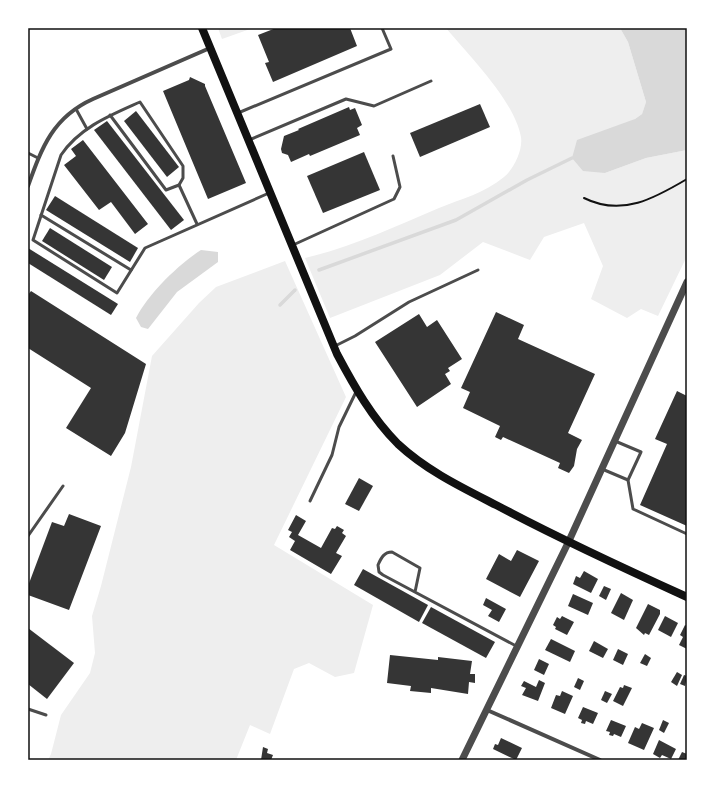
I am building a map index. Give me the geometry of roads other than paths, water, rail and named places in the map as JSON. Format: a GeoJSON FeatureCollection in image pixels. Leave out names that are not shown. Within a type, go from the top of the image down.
{"type":"FeatureCollection","features":[{"type":"Feature","properties":{"kind":"main road"},"geometry":{"type":"LineString","coordinates":[[202,28],[236,114],[334,347],[357,390],[378,420],[398,443],[420,462],[443,477],[568,543],[687,597]]}},
{"type":"Feature","properties":{"kind":"street"},"geometry":{"type":"LineString","coordinates":[[28,186],[38,158],[51,133],[58,124],[76,109],[94,99],[210,48]]}},
{"type":"Feature","properties":{"kind":"street"},"geometry":{"type":"LineString","coordinates":[[462,760],[568,543],[687,282]]}},
{"type":"Feature","properties":{"kind":"street"},"geometry":{"type":"LineString","coordinates":[[487,710],[600,760]]}},
{"type":"Feature","properties":{"kind":"lane"},"geometry":{"type":"LineString","coordinates":[[236,114],[391,49],[382,28]]}},
{"type":"Feature","properties":{"kind":"lane"},"geometry":{"type":"LineString","coordinates":[[248,140],[346,99],[374,106],[431,81]]}},
{"type":"Feature","properties":{"kind":"lane"},"geometry":{"type":"LineString","coordinates":[[110,115],[166,190],[179,186],[183,178],[183,166],[140,102],[110,115],[87,129],[73,140],[62,155],[33,240],[118,293],[144,248],[270,193]]}},
{"type":"Feature","properties":{"kind":"lane"},"geometry":{"type":"LineString","coordinates":[[76,109],[87,129]]}},
{"type":"Feature","properties":{"kind":"lane"},"geometry":{"type":"LineString","coordinates":[[28,153],[38,158]]}},
{"type":"Feature","properties":{"kind":"lane"},"geometry":{"type":"LineString","coordinates":[[292,246],[394,199],[400,187],[392,156]]}},
{"type":"Feature","properties":{"kind":"lane"},"geometry":{"type":"LineString","coordinates":[[179,186],[196,224]]}},
{"type":"Feature","properties":{"kind":"lane"},"geometry":{"type":"LineString","coordinates":[[41,215],[131,270]]}},
{"type":"Feature","properties":{"kind":"lane"},"geometry":{"type":"LineString","coordinates":[[334,347],[355,336],[410,302],[478,270]]}},
{"type":"Feature","properties":{"kind":"lane"},"geometry":{"type":"LineString","coordinates":[[310,501],[332,455],[339,427],[357,390]]}},
{"type":"Feature","properties":{"kind":"lane"},"geometry":{"type":"LineString","coordinates":[[615,441],[641,452],[628,480],[633,510],[687,534]]}},
{"type":"Feature","properties":{"kind":"lane"},"geometry":{"type":"LineString","coordinates":[[602,469],[628,480]]}},
{"type":"Feature","properties":{"kind":"lane"},"geometry":{"type":"LineString","coordinates":[[28,536],[63,486]]}},
{"type":"Feature","properties":{"kind":"lane"},"geometry":{"type":"LineString","coordinates":[[415,592],[420,568],[392,552],[384,554],[378,565],[379,572],[415,592],[518,647]]}},
{"type":"Feature","properties":{"kind":"lane"},"geometry":{"type":"LineString","coordinates":[[28,709],[46,715]]}},
{"type":"Feature","properties":{"kind":"waterway"},"geometry":{"type":"LineString","coordinates":[[319,270],[456,220],[527,180],[572,158]]}},
{"type":"Feature","properties":{"kind":"waterway"},"geometry":{"type":"LineString","coordinates":[[280,305],[295,290]]}}]}
